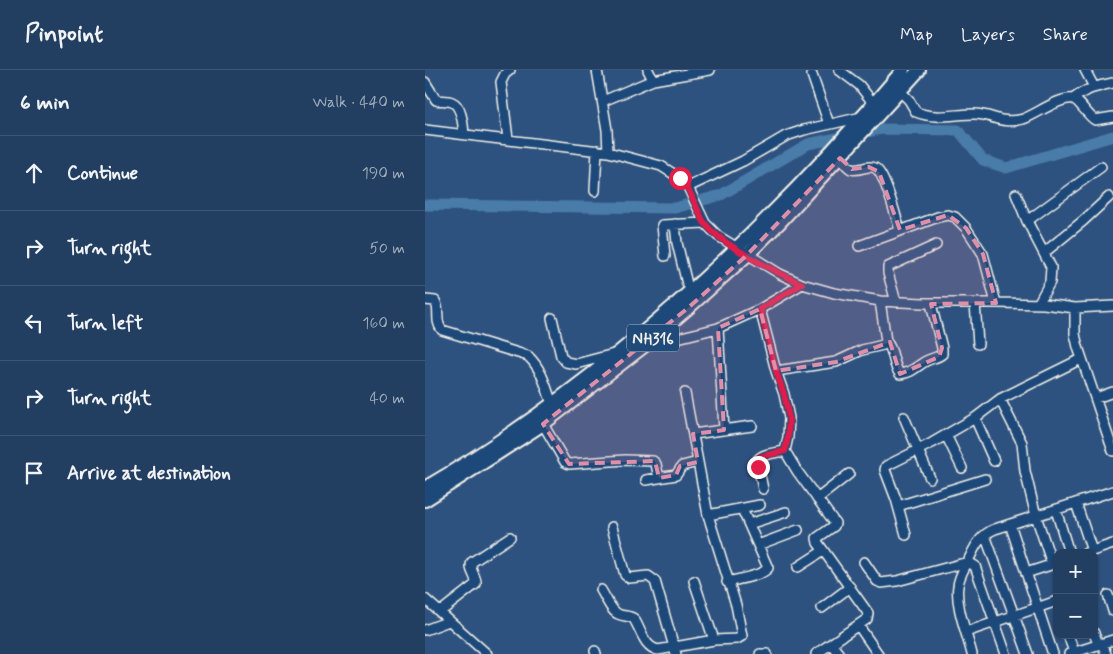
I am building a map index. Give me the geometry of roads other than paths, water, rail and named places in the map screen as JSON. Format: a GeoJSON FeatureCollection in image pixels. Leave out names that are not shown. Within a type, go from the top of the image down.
{"type":"FeatureCollection","features":[{"type":"Feature","properties":{"kind":"highway","name":"NH316"},"geometry":{"type":"LineString","coordinates":[[425,500],[543,424],[644,346],[742,252],[833,157],[853,142],[903,70]]}},
{"type":"Feature","properties":{"kind":"highway","name":"NH316"},"geometry":{"type":"LineString","coordinates":[[833,157],[852,128],[862,117],[877,109],[900,91],[919,70]]}},
{"type":"Feature","properties":{"kind":"highway","name":"NH316"},"geometry":{"type":"LineString","coordinates":[[425,488],[509,435],[551,404],[619,353],[742,252]]}},
{"type":"Feature","properties":{"kind":"street"},"geometry":{"type":"LineString","coordinates":[[508,139],[501,82],[505,74],[510,70]]}},
{"type":"Feature","properties":{"kind":"street"},"geometry":{"type":"LineString","coordinates":[[597,70],[603,101],[608,152]]}},
{"type":"Feature","properties":{"kind":"street"},"geometry":{"type":"LineString","coordinates":[[648,70],[653,80]]}},
{"type":"Feature","properties":{"kind":"street"},"geometry":{"type":"LineString","coordinates":[[603,101],[653,80],[710,70]]}},
{"type":"Feature","properties":{"kind":"street"},"geometry":{"type":"LineString","coordinates":[[839,70],[859,85],[877,109]]}},
{"type":"Feature","properties":{"kind":"street"},"geometry":{"type":"LineString","coordinates":[[1085,70],[1094,87]]}},
{"type":"Feature","properties":{"kind":"street"},"geometry":{"type":"LineString","coordinates":[[812,75],[829,124]]}},
{"type":"Feature","properties":{"kind":"street"},"geometry":{"type":"LineString","coordinates":[[425,82],[436,100],[451,101],[457,106],[464,134]]}},
{"type":"Feature","properties":{"kind":"street"},"geometry":{"type":"LineString","coordinates":[[900,91],[917,112],[922,114],[953,117],[975,114],[1007,121],[1023,118],[1062,101],[1073,99],[1082,92],[1094,87],[1113,83]]}},
{"type":"Feature","properties":{"kind":"street"},"geometry":{"type":"LineString","coordinates":[[1073,99],[1077,101],[1088,116],[1095,120],[1113,117]]}},
{"type":"Feature","properties":{"kind":"street"},"geometry":{"type":"LineString","coordinates":[[689,189],[785,136],[862,117]]}},
{"type":"Feature","properties":{"kind":"street"},"geometry":{"type":"LineString","coordinates":[[425,130],[597,150],[661,166],[676,175],[689,189],[703,219],[718,236],[780,274],[802,284],[834,293],[880,301],[931,304],[996,303],[1073,307],[1113,306]]}},
{"type":"Feature","properties":{"kind":"street"},"geometry":{"type":"LineString","coordinates":[[595,191],[597,150]]}},
{"type":"Feature","properties":{"kind":"street"},"geometry":{"type":"LineString","coordinates":[[833,157],[852,169],[857,170],[869,166],[874,167],[879,172],[888,192],[900,230]]}},
{"type":"Feature","properties":{"kind":"street"},"geometry":{"type":"LineString","coordinates":[[1027,221],[1101,167]]}},
{"type":"Feature","properties":{"kind":"street"},"geometry":{"type":"LineString","coordinates":[[1016,194],[1027,221],[1045,252],[1051,267],[1052,274],[1041,304]]}},
{"type":"Feature","properties":{"kind":"street"},"geometry":{"type":"LineString","coordinates":[[1045,252],[1109,197]]}},
{"type":"Feature","properties":{"kind":"street"},"geometry":{"type":"LineString","coordinates":[[859,246],[938,217],[948,215],[955,217],[966,228],[983,254],[996,303]]}},
{"type":"Feature","properties":{"kind":"street"},"geometry":{"type":"LineString","coordinates":[[665,256],[662,225],[703,219]]}},
{"type":"Feature","properties":{"kind":"street"},"geometry":{"type":"LineString","coordinates":[[675,224],[677,243],[687,284]]}},
{"type":"Feature","properties":{"kind":"street"},"geometry":{"type":"LineString","coordinates":[[896,302],[888,267],[936,245]]}},
{"type":"Feature","properties":{"kind":"street"},"geometry":{"type":"LineString","coordinates":[[644,346],[700,334],[718,328],[760,309],[802,284]]}},
{"type":"Feature","properties":{"kind":"street"},"geometry":{"type":"LineString","coordinates":[[425,300],[435,301],[437,304],[439,313],[437,322],[442,330],[528,356],[540,370],[551,404]]}},
{"type":"Feature","properties":{"kind":"street"},"geometry":{"type":"LineString","coordinates":[[880,301],[886,341],[891,347],[897,370],[900,374],[910,372],[925,361],[939,357],[942,354],[931,304]]}},
{"type":"Feature","properties":{"kind":"street"},"geometry":{"type":"LineString","coordinates":[[975,303],[978,344]]}},
{"type":"Feature","properties":{"kind":"street"},"geometry":{"type":"LineString","coordinates":[[1073,307],[1075,334],[1081,358],[1113,451]]}},
{"type":"Feature","properties":{"kind":"street"},"geometry":{"type":"LineString","coordinates":[[760,309],[784,394],[789,421],[785,451],[835,523],[834,526],[817,538],[823,551],[869,613],[867,619],[816,654]]}},
{"type":"Feature","properties":{"kind":"street"},"geometry":{"type":"LineString","coordinates":[[552,318],[561,356],[566,362],[576,364],[619,353]]}},
{"type":"Feature","properties":{"kind":"street"},"geometry":{"type":"LineString","coordinates":[[718,328],[724,430]]}},
{"type":"Feature","properties":{"kind":"street"},"geometry":{"type":"LineString","coordinates":[[776,371],[836,362],[862,350],[883,345],[886,341]]}},
{"type":"Feature","properties":{"kind":"street"},"geometry":{"type":"LineString","coordinates":[[906,534],[885,466],[946,435],[975,418],[1000,399],[1081,358]]}},
{"type":"Feature","properties":{"kind":"street"},"geometry":{"type":"LineString","coordinates":[[1095,398],[1113,392]]}},
{"type":"Feature","properties":{"kind":"street"},"geometry":{"type":"LineString","coordinates":[[601,590],[615,612],[631,616],[634,619],[647,644],[652,649],[675,651],[714,640],[737,639],[743,634],[708,515],[685,393]]}},
{"type":"Feature","properties":{"kind":"street"},"geometry":{"type":"LineString","coordinates":[[1000,399],[1022,443],[1025,471],[1036,516],[1053,560]]}},
{"type":"Feature","properties":{"kind":"street"},"geometry":{"type":"LineString","coordinates":[[904,417],[929,478]]}},
{"type":"Feature","properties":{"kind":"street"},"geometry":{"type":"LineString","coordinates":[[975,418],[995,461]]}},
{"type":"Feature","properties":{"kind":"street"},"geometry":{"type":"LineString","coordinates":[[543,424],[563,460],[569,464],[625,460],[651,461],[656,464],[659,476]]}},
{"type":"Feature","properties":{"kind":"street"},"geometry":{"type":"LineString","coordinates":[[693,434],[752,426]]}},
{"type":"Feature","properties":{"kind":"street"},"geometry":{"type":"LineString","coordinates":[[946,435],[962,468]]}},
{"type":"Feature","properties":{"kind":"street"},"geometry":{"type":"LineString","coordinates":[[763,489],[757,461],[759,457],[785,451]]}},
{"type":"Feature","properties":{"kind":"street"},"geometry":{"type":"LineString","coordinates":[[646,480],[676,474],[682,466],[698,462]]}},
{"type":"Feature","properties":{"kind":"street"},"geometry":{"type":"LineString","coordinates":[[817,499],[849,474]]}},
{"type":"Feature","properties":{"kind":"street"},"geometry":{"type":"LineString","coordinates":[[898,506],[985,479]]}},
{"type":"Feature","properties":{"kind":"street"},"geometry":{"type":"LineString","coordinates":[[972,654],[958,597],[958,585],[979,541],[995,529],[1113,491]]}},
{"type":"Feature","properties":{"kind":"street"},"geometry":{"type":"LineString","coordinates":[[1076,503],[1088,549]]}},
{"type":"Feature","properties":{"kind":"street"},"geometry":{"type":"LineString","coordinates":[[708,515],[760,505]]}},
{"type":"Feature","properties":{"kind":"street"},"geometry":{"type":"LineString","coordinates":[[727,582],[765,571],[768,568],[741,509]]}},
{"type":"Feature","properties":{"kind":"street"},"geometry":{"type":"LineString","coordinates":[[1056,510],[1068,549]]}},
{"type":"Feature","properties":{"kind":"street"},"geometry":{"type":"LineString","coordinates":[[749,524],[786,512]]}},
{"type":"Feature","properties":{"kind":"street"},"geometry":{"type":"LineString","coordinates":[[1010,524],[1053,654]]}},
{"type":"Feature","properties":{"kind":"street"},"geometry":{"type":"LineString","coordinates":[[612,528],[625,575],[629,578],[649,576],[655,581],[675,651]]}},
{"type":"Feature","properties":{"kind":"street"},"geometry":{"type":"LineString","coordinates":[[758,545],[798,530]]}},
{"type":"Feature","properties":{"kind":"street"},"geometry":{"type":"LineString","coordinates":[[985,535],[1029,654]]}},
{"type":"Feature","properties":{"kind":"street"},"geometry":{"type":"LineString","coordinates":[[440,612],[477,584],[471,569],[472,562],[510,537]]}},
{"type":"Feature","properties":{"kind":"street"},"geometry":{"type":"LineString","coordinates":[[1098,549],[1113,544]]}},
{"type":"Feature","properties":{"kind":"street"},"geometry":{"type":"LineString","coordinates":[[798,567],[823,551]]}},
{"type":"Feature","properties":{"kind":"street"},"geometry":{"type":"LineString","coordinates":[[864,562],[877,581],[881,583],[968,562],[975,566],[1006,654]]}},
{"type":"Feature","properties":{"kind":"street"},"geometry":{"type":"LineString","coordinates":[[1026,573],[1053,563]]}},
{"type":"Feature","properties":{"kind":"street"},"geometry":{"type":"LineString","coordinates":[[694,581],[714,640]]}},
{"type":"Feature","properties":{"kind":"street"},"geometry":{"type":"LineString","coordinates":[[822,608],[850,588]]}},
{"type":"Feature","properties":{"kind":"street"},"geometry":{"type":"LineString","coordinates":[[1108,595],[1113,611]]}},
{"type":"Feature","properties":{"kind":"street"},"geometry":{"type":"LineString","coordinates":[[425,599],[487,654]]}},
{"type":"Feature","properties":{"kind":"street"},"geometry":{"type":"LineString","coordinates":[[967,632],[1053,603]]}},
{"type":"Feature","properties":{"kind":"street"},"geometry":{"type":"LineString","coordinates":[[425,630],[449,621]]}},
{"type":"Feature","properties":{"kind":"street"},"geometry":{"type":"LineString","coordinates":[[858,625],[877,654]]}},
{"type":"Feature","properties":{"kind":"street"},"geometry":{"type":"LineString","coordinates":[[1070,639],[1076,653],[1113,640]]}},
{"type":"Feature","properties":{"kind":"street"},"geometry":{"type":"LineString","coordinates":[[1097,639],[1105,654]]}},
{"type":"Feature","properties":{"kind":"street"},"geometry":{"type":"LineString","coordinates":[[831,644],[839,654]]}},
{"type":"Feature","properties":{"kind":"street"},"geometry":{"type":"LineString","coordinates":[[760,654],[767,654]]}},
{"type":"Feature","properties":{"kind":"waterway"},"geometry":{"type":"LineString","coordinates":[[425,205],[675,208],[721,195],[808,144],[881,129],[958,130],[983,160],[1006,168],[1113,136]]}}]}
